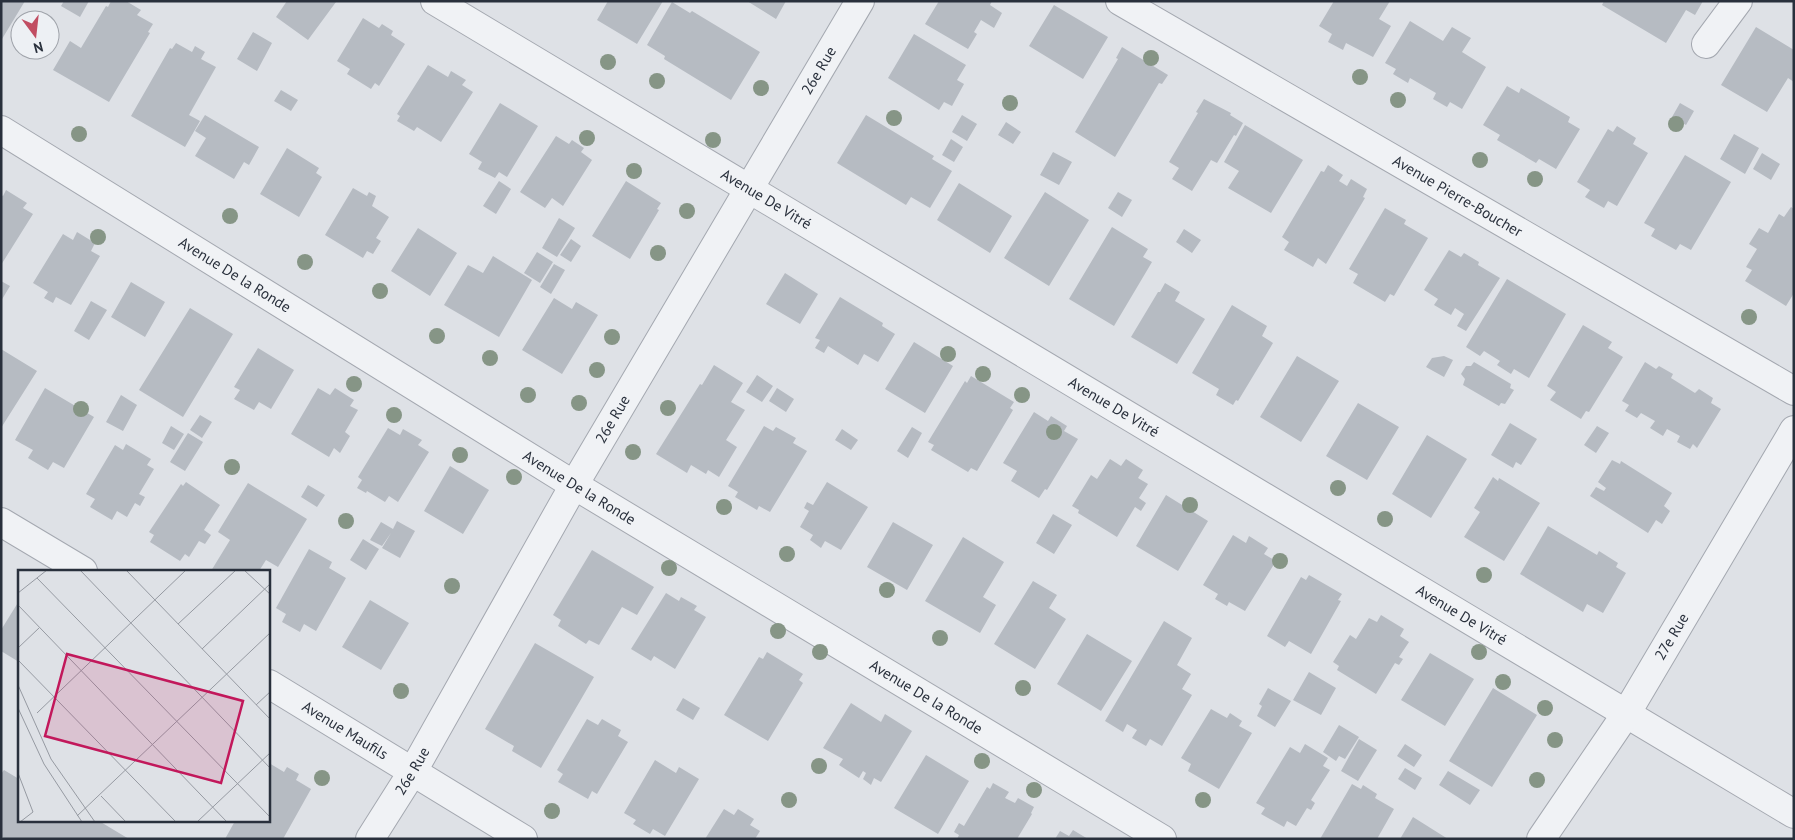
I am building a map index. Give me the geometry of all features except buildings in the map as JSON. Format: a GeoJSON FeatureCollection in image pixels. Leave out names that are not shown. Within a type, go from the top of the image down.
{"type":"FeatureCollection","features":[{"type":"Feature","properties":{"kind":"street","name":"Avenue De Vitré"},"geometry":{"type":"LineString","coordinates":[[435,1],[1794,814]]}},
{"type":"Feature","properties":{"kind":"street","name":"26e Rue"},"geometry":{"type":"LineString","coordinates":[[370,839],[413,771],[574,485],[860,1]]}},
{"type":"Feature","properties":{"kind":"street","name":"Avenue Pierre-Boucher"},"geometry":{"type":"LineString","coordinates":[[1120,1],[1794,391]]}},
{"type":"Feature","properties":{"kind":"street"},"geometry":{"type":"LineString","coordinates":[[1706,44],[1738,1]]}},
{"type":"Feature","properties":{"kind":"street","name":"Avenue De la Ronde"},"geometry":{"type":"LineString","coordinates":[[1,130],[574,485],[1162,839]]}},
{"type":"Feature","properties":{"kind":"street","name":"27e Rue"},"geometry":{"type":"LineString","coordinates":[[1541,839],[1626,714],[1794,430]]}},
{"type":"Feature","properties":{"kind":"street"},"geometry":{"type":"LineString","coordinates":[[1,522],[81,570]]}},
{"type":"Feature","properties":{"kind":"street","name":"Avenue Maufils"},"geometry":{"type":"LineString","coordinates":[[270,685],[523,839]]}}]}
